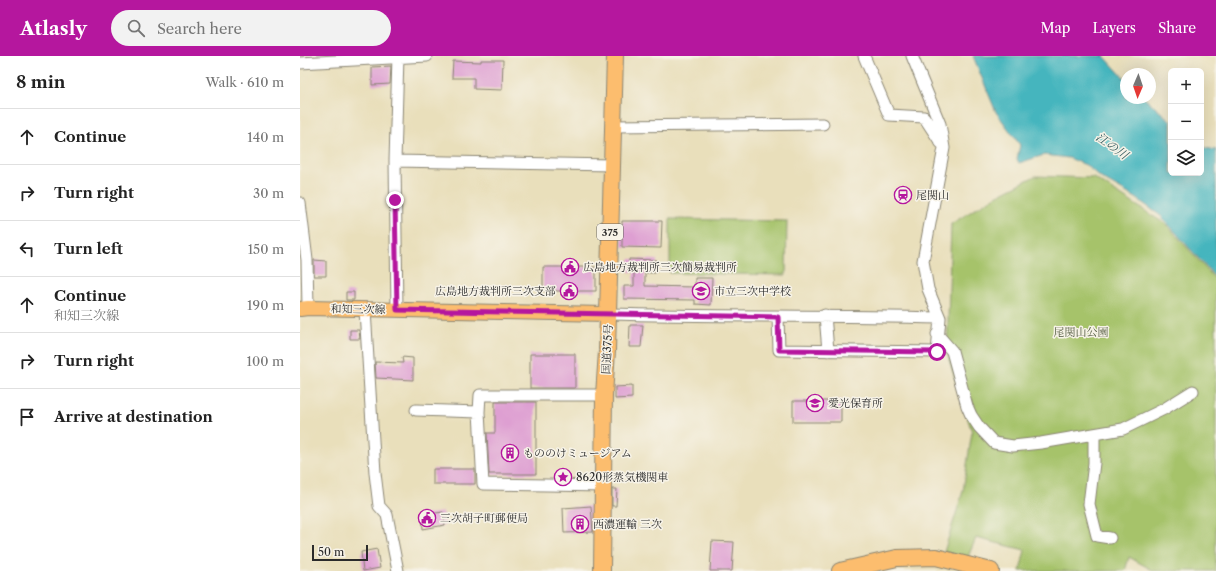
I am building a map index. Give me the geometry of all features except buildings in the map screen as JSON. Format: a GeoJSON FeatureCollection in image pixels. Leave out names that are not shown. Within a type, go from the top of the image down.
{"type":"FeatureCollection","features":[{"type":"Feature","properties":{"kind":"highway","name":"国道375号"},"geometry":{"type":"LineString","coordinates":[[602,571],[604,395],[608,314],[615,56]]}},
{"type":"Feature","properties":{"kind":"highway"},"geometry":{"type":"LineString","coordinates":[[840,571],[897,558],[936,557],[992,571]]}},
{"type":"Feature","properties":{"kind":"main road","name":"和知三次線"},"geometry":{"type":"LineString","coordinates":[[304,308],[608,314]]}},
{"type":"Feature","properties":{"kind":"street"},"geometry":{"type":"LineString","coordinates":[[300,63],[427,56]]}},
{"type":"Feature","properties":{"kind":"street"},"geometry":{"type":"LineString","coordinates":[[864,56],[888,115],[924,117],[944,148]]}},
{"type":"Feature","properties":{"kind":"street"},"geometry":{"type":"LineString","coordinates":[[778,317],[779,350],[937,352],[937,334],[940,318],[928,289],[923,261],[944,148],[940,124],[912,56]]}},
{"type":"Feature","properties":{"kind":"street"},"geometry":{"type":"LineString","coordinates":[[397,310],[395,161],[398,57]]}},
{"type":"Feature","properties":{"kind":"street"},"geometry":{"type":"LineString","coordinates":[[613,126],[823,124]]}},
{"type":"Feature","properties":{"kind":"street"},"geometry":{"type":"LineString","coordinates":[[395,161],[612,165]]}},
{"type":"Feature","properties":{"kind":"street"},"geometry":{"type":"LineString","coordinates":[[300,203],[307,260],[304,308]]}},
{"type":"Feature","properties":{"kind":"street"},"geometry":{"type":"LineString","coordinates":[[365,310],[378,506],[387,515],[398,571]]}},
{"type":"Feature","properties":{"kind":"street"},"geometry":{"type":"LineString","coordinates":[[608,314],[778,317],[825,315],[940,318]]}},
{"type":"Feature","properties":{"kind":"street"},"geometry":{"type":"LineString","coordinates":[[825,315],[828,350]]}},
{"type":"Feature","properties":{"kind":"street"},"geometry":{"type":"LineString","coordinates":[[937,334],[952,351],[966,406],[979,428],[994,443],[1012,446],[1094,435],[1123,429],[1164,409],[1194,391]]}},
{"type":"Feature","properties":{"kind":"street"},"geometry":{"type":"LineString","coordinates":[[604,395],[480,395],[479,412],[483,484],[604,486]]}},
{"type":"Feature","properties":{"kind":"street"},"geometry":{"type":"LineString","coordinates":[[416,410],[479,412]]}},
{"type":"Feature","properties":{"kind":"street"},"geometry":{"type":"LineString","coordinates":[[1094,435],[1094,463],[1089,504],[1092,523],[1097,536],[1110,538]]}},
{"type":"Feature","properties":{"kind":"green space","name":"尾関山公園"},"geometry":{"type":"Polygon","coordinates":[[[1035,176],[1094,178],[1167,225],[1216,280],[1216,571],[1154,571],[1129,557],[1125,571],[1020,571],[1025,550],[976,538],[967,559],[944,552],[963,491],[972,432],[947,354],[951,224],[996,196],[1035,176]]]}},
{"type":"Feature","properties":{"kind":"green space"},"geometry":{"type":"Polygon","coordinates":[[[670,219],[787,221],[786,275],[670,273],[670,219]]]}},
{"type":"Feature","properties":{"kind":"water","name":"江の川"},"geometry":{"type":"Polygon","coordinates":[[[973,56],[1104,56],[1120,73],[1120,104],[1151,104],[1168,118],[1168,176],[1204,176],[1204,147],[1216,150],[1216,278],[1161,216],[1136,198],[1101,178],[1086,165],[1069,158],[1044,155],[1019,163],[1017,159],[1020,145],[996,112],[973,56]]]}},
{"type":"Feature","properties":{"kind":"place","name":"尾関山"},"geometry":{"type":"Point","coordinates":[903,195]}},
{"type":"Feature","properties":{"kind":"place","name":"広島地方裁判所三次簡易裁判所"},"geometry":{"type":"Point","coordinates":[570,267]}},
{"type":"Feature","properties":{"kind":"place","name":"広島地方裁判所三次支部"},"geometry":{"type":"Point","coordinates":[569,291]}},
{"type":"Feature","properties":{"kind":"place","name":"市立三次中学校"},"geometry":{"type":"Point","coordinates":[701,291]}},
{"type":"Feature","properties":{"kind":"place","name":"愛光保育所"},"geometry":{"type":"Point","coordinates":[815,403]}},
{"type":"Feature","properties":{"kind":"place","name":"もののけミュージアム"},"geometry":{"type":"Point","coordinates":[510,453]}},
{"type":"Feature","properties":{"kind":"place","name":"8620形蒸気機関車"},"geometry":{"type":"Point","coordinates":[563,477]}},
{"type":"Feature","properties":{"kind":"place","name":"三次胡子町郵便局"},"geometry":{"type":"Point","coordinates":[427,518]}},
{"type":"Feature","properties":{"kind":"place","name":"西濃運輸 三次"},"geometry":{"type":"Point","coordinates":[580,524]}},
{"type":"Feature","properties":{"kind":"route"},"geometry":{"type":"LineString","coordinates":[[395,200],[397,310],[778,317],[779,350],[937,352]]}}]}
